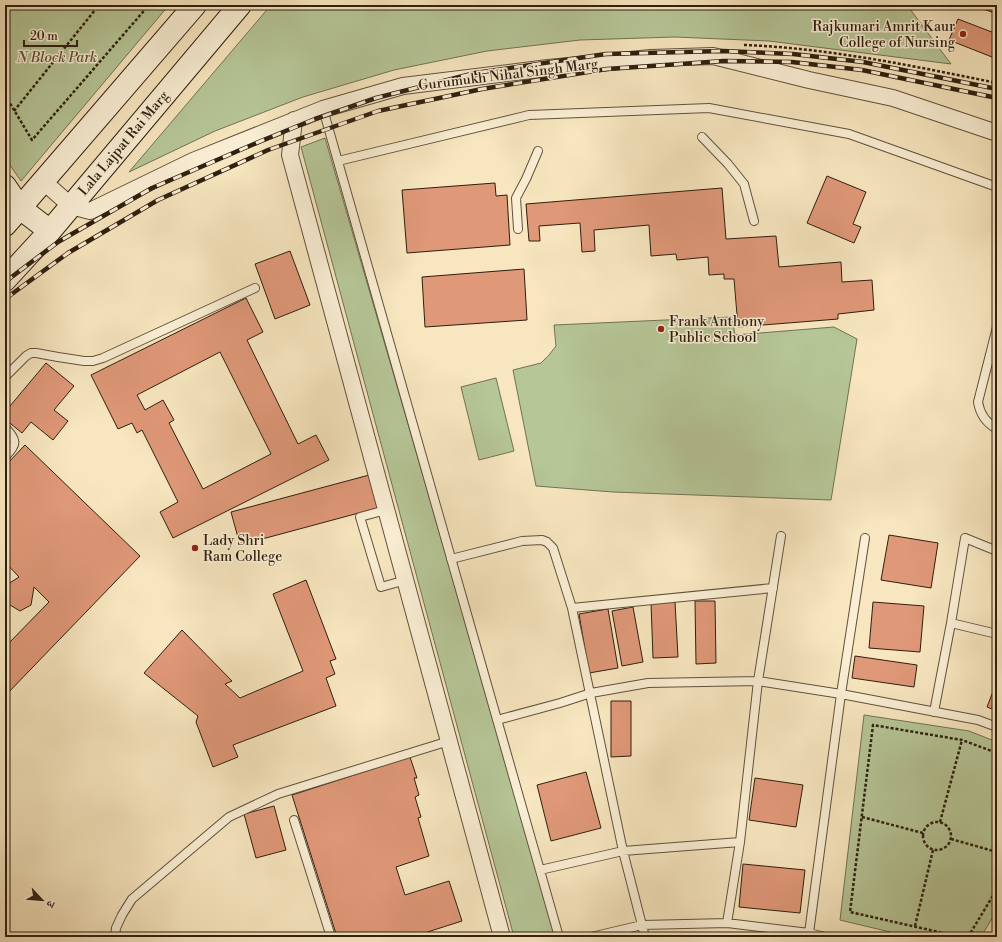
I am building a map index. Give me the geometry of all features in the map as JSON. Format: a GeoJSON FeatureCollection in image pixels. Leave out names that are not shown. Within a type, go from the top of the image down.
{"type":"FeatureCollection","features":[{"type":"Feature","properties":{"kind":"main road"},"geometry":{"type":"LineString","coordinates":[[10,216],[43,181],[195,5]]}},
{"type":"Feature","properties":{"kind":"main road","name":"Lala Lajpat Rai Marg"},"geometry":{"type":"LineString","coordinates":[[5,280],[45,237],[240,5]]}},
{"type":"Feature","properties":{"kind":"main road"},"geometry":{"type":"LineString","coordinates":[[5,186],[10,216],[45,237]]}},
{"type":"Feature","properties":{"kind":"street","name":"Gurumukh Nihal Singh Marg"},"geometry":{"type":"LineString","coordinates":[[43,181],[70,206],[90,211],[193,161],[294,120],[323,109],[403,86],[541,69],[651,58],[713,56],[809,80],[893,98],[997,133]]}},
{"type":"Feature","properties":{"kind":"street"},"geometry":{"type":"LineString","coordinates":[[294,120],[290,155],[502,937]]}},
{"type":"Feature","properties":{"kind":"lane"},"geometry":{"type":"LineString","coordinates":[[338,162],[529,115],[709,108],[849,134],[997,187]]}},
{"type":"Feature","properties":{"kind":"lane"},"geometry":{"type":"LineString","coordinates":[[323,109],[559,937]]}},
{"type":"Feature","properties":{"kind":"lane"},"geometry":{"type":"LineString","coordinates":[[702,137],[728,164],[744,184],[754,222]]}},
{"type":"Feature","properties":{"kind":"lane"},"geometry":{"type":"LineString","coordinates":[[518,229],[516,198],[538,151]]}},
{"type":"Feature","properties":{"kind":"lane"},"geometry":{"type":"LineString","coordinates":[[5,377],[26,356],[36,352],[84,361],[93,361],[103,358],[255,288]]}},
{"type":"Feature","properties":{"kind":"lane"},"geometry":{"type":"LineString","coordinates":[[997,327],[978,402],[979,410],[984,418],[997,429]]}},
{"type":"Feature","properties":{"kind":"lane"},"geometry":{"type":"LineString","coordinates":[[5,427],[13,436],[15,442],[13,448],[5,457]]}},
{"type":"Feature","properties":{"kind":"lane"},"geometry":{"type":"LineString","coordinates":[[386,510],[360,518],[381,587],[406,580]]}},
{"type":"Feature","properties":{"kind":"lane"},"geometry":{"type":"LineString","coordinates":[[727,923],[740,842],[758,681],[781,536]]}},
{"type":"Feature","properties":{"kind":"lane"},"geometry":{"type":"LineString","coordinates":[[809,933],[841,694],[865,538]]}},
{"type":"Feature","properties":{"kind":"lane"},"geometry":{"type":"LineString","coordinates":[[934,712],[965,538],[997,551]]}},
{"type":"Feature","properties":{"kind":"lane"},"geometry":{"type":"LineString","coordinates":[[451,559],[522,542],[542,540],[547,542],[552,548],[572,608],[623,851],[645,937]]}},
{"type":"Feature","properties":{"kind":"lane"},"geometry":{"type":"LineString","coordinates":[[572,608],[772,588]]}},
{"type":"Feature","properties":{"kind":"lane"},"geometry":{"type":"LineString","coordinates":[[951,623],[997,634]]}},
{"type":"Feature","properties":{"kind":"lane"},"geometry":{"type":"LineString","coordinates":[[497,720],[560,703],[590,693],[648,683],[758,681],[841,694],[978,720],[997,727]]}},
{"type":"Feature","properties":{"kind":"lane"},"geometry":{"type":"LineString","coordinates":[[115,937],[116,928],[132,899],[229,817],[278,794],[449,741]]}},
{"type":"Feature","properties":{"kind":"lane"},"geometry":{"type":"LineString","coordinates":[[294,820],[331,937]]}},
{"type":"Feature","properties":{"kind":"lane"},"geometry":{"type":"LineString","coordinates":[[540,870],[623,851],[740,842]]}},
{"type":"Feature","properties":{"kind":"lane"},"geometry":{"type":"LineString","coordinates":[[591,937],[642,925],[727,923],[809,933],[825,937]]}},
{"type":"Feature","properties":{"kind":"path"},"geometry":{"type":"LineString","coordinates":[[14,110],[99,5]]}},
{"type":"Feature","properties":{"kind":"path"},"geometry":{"type":"LineString","coordinates":[[5,95],[32,140],[149,5]]}},
{"type":"Feature","properties":{"kind":"path"},"geometry":{"type":"LineString","coordinates":[[961,937],[850,912],[873,725],[962,740],[997,753]]}},
{"type":"Feature","properties":{"kind":"path"},"geometry":{"type":"LineString","coordinates":[[940,822],[962,740]]}},
{"type":"Feature","properties":{"kind":"path"},"geometry":{"type":"LineString","coordinates":[[862,817],[923,833]]}},
{"type":"Feature","properties":{"kind":"path"},"geometry":{"type":"LineString","coordinates":[[940,822],[948,828],[951,838],[948,844],[943,848],[934,850],[925,844],[923,833],[929,824],[940,822]]}},
{"type":"Feature","properties":{"kind":"path"},"geometry":{"type":"LineString","coordinates":[[951,838],[997,852]]}},
{"type":"Feature","properties":{"kind":"path"},"geometry":{"type":"LineString","coordinates":[[914,926],[934,850]]}},
{"type":"Feature","properties":{"kind":"path"},"geometry":{"type":"LineString","coordinates":[[968,937],[997,889]]}},
{"type":"Feature","properties":{"kind":"green space","name":"N Block Park"},"geometry":{"type":"Polygon","coordinates":[[[5,5],[169,5],[21,181],[5,158],[5,5]]]}},
{"type":"Feature","properties":{"kind":"green space"},"geometry":{"type":"Polygon","coordinates":[[[271,5],[907,5],[951,64],[769,41],[675,37],[580,40],[487,51],[394,70],[303,97],[215,131],[129,172],[271,5]]]}},
{"type":"Feature","properties":{"kind":"green space"},"geometry":{"type":"Polygon","coordinates":[[[325,138],[557,937],[514,937],[301,147],[325,138]]]}},
{"type":"Feature","properties":{"kind":"green space"},"geometry":{"type":"Polygon","coordinates":[[[732,317],[735,335],[834,327],[857,339],[831,500],[613,492],[536,486],[513,370],[541,363],[549,355],[556,346],[554,325],[732,317]]]}},
{"type":"Feature","properties":{"kind":"green space"},"geometry":{"type":"Polygon","coordinates":[[[496,378],[514,451],[479,460],[461,387],[496,378]]]}},
{"type":"Feature","properties":{"kind":"green space"},"geometry":{"type":"Polygon","coordinates":[[[864,715],[969,731],[997,742],[997,910],[981,937],[911,937],[840,920],[864,715]]]}},
{"type":"Feature","properties":{"kind":"building"},"geometry":{"type":"Polygon","coordinates":[[[973,5],[997,5],[997,14],[973,5]]]}},
{"type":"Feature","properties":{"kind":"building"},"geometry":{"type":"Polygon","coordinates":[[[958,19],[997,34],[997,59],[949,40],[958,19]]]}},
{"type":"Feature","properties":{"kind":"building"},"geometry":{"type":"Polygon","coordinates":[[[827,176],[866,192],[853,224],[861,227],[854,243],[807,223],[827,176]]]}},
{"type":"Feature","properties":{"kind":"building"},"geometry":{"type":"Polygon","coordinates":[[[495,183],[496,196],[507,195],[510,245],[407,253],[402,190],[495,183]]]}},
{"type":"Feature","properties":{"kind":"building"},"geometry":{"type":"Polygon","coordinates":[[[722,188],[726,239],[776,236],[779,267],[841,262],[842,282],[872,280],[874,310],[838,314],[838,319],[738,327],[734,279],[724,279],[724,274],[709,275],[708,257],[677,260],[676,254],[651,256],[649,225],[594,230],[595,251],[582,252],[580,223],[539,226],[540,241],[529,241],[526,204],[722,188]]]}},
{"type":"Feature","properties":{"kind":"building"},"geometry":{"type":"Polygon","coordinates":[[[290,251],[310,305],[275,319],[255,264],[290,251]]]}},
{"type":"Feature","properties":{"kind":"building"},"geometry":{"type":"Polygon","coordinates":[[[524,269],[527,320],[425,327],[422,277],[524,269]]]}},
{"type":"Feature","properties":{"kind":"building"},"geometry":{"type":"Polygon","coordinates":[[[246,298],[263,332],[247,340],[298,444],[316,435],[329,460],[173,538],[160,512],[178,502],[142,430],[137,433],[132,423],[118,429],[91,375],[246,298]],[[220,352],[137,395],[145,410],[163,400],[174,420],[169,423],[203,489],[271,454],[220,352]]]}},
{"type":"Feature","properties":{"kind":"building"},"geometry":{"type":"Polygon","coordinates":[[[46,363],[74,386],[54,410],[68,421],[53,440],[31,422],[22,433],[5,419],[5,412],[46,363]]]}},
{"type":"Feature","properties":{"kind":"building"},"geometry":{"type":"Polygon","coordinates":[[[25,445],[140,556],[5,696],[5,647],[49,602],[34,587],[31,605],[20,611],[5,602],[5,586],[19,577],[5,562],[5,466],[25,445]]]}},
{"type":"Feature","properties":{"kind":"building"},"geometry":{"type":"Polygon","coordinates":[[[373,474],[381,507],[240,545],[231,512],[373,474]]]}},
{"type":"Feature","properties":{"kind":"building"},"geometry":{"type":"Polygon","coordinates":[[[889,535],[938,543],[931,588],[881,580],[889,535]]]}},
{"type":"Feature","properties":{"kind":"building"},"geometry":{"type":"Polygon","coordinates":[[[306,580],[336,659],[330,661],[335,674],[326,678],[336,706],[233,745],[238,757],[213,767],[196,722],[198,716],[144,673],[182,630],[232,681],[225,684],[240,698],[303,671],[273,594],[306,580]]]}},
{"type":"Feature","properties":{"kind":"building"},"geometry":{"type":"Polygon","coordinates":[[[695,601],[715,601],[716,663],[696,664],[695,601]]]}},
{"type":"Feature","properties":{"kind":"building"},"geometry":{"type":"Polygon","coordinates":[[[675,602],[678,657],[653,658],[651,603],[675,602]]]}},
{"type":"Feature","properties":{"kind":"building"},"geometry":{"type":"Polygon","coordinates":[[[873,602],[924,606],[920,652],[869,648],[873,602]]]}},
{"type":"Feature","properties":{"kind":"building"},"geometry":{"type":"Polygon","coordinates":[[[633,607],[643,662],[622,666],[612,611],[633,607]]]}},
{"type":"Feature","properties":{"kind":"building"},"geometry":{"type":"Polygon","coordinates":[[[608,609],[618,668],[589,673],[579,614],[608,609]]]}},
{"type":"Feature","properties":{"kind":"building"},"geometry":{"type":"Polygon","coordinates":[[[855,656],[917,665],[914,687],[852,678],[855,656]]]}},
{"type":"Feature","properties":{"kind":"building"},"geometry":{"type":"Polygon","coordinates":[[[997,681],[997,711],[987,707],[997,681]]]}},
{"type":"Feature","properties":{"kind":"building"},"geometry":{"type":"Polygon","coordinates":[[[611,701],[631,701],[631,756],[611,757],[611,701]]]}},
{"type":"Feature","properties":{"kind":"building"},"geometry":{"type":"Polygon","coordinates":[[[410,757],[417,778],[414,778],[419,795],[415,797],[421,817],[418,818],[429,856],[396,867],[405,895],[449,881],[462,921],[418,935],[419,937],[337,937],[292,795],[410,757]]]}},
{"type":"Feature","properties":{"kind":"building"},"geometry":{"type":"Polygon","coordinates":[[[586,772],[601,828],[551,841],[537,785],[586,772]]]}},
{"type":"Feature","properties":{"kind":"building"},"geometry":{"type":"Polygon","coordinates":[[[755,778],[803,785],[796,827],[749,820],[755,778]]]}},
{"type":"Feature","properties":{"kind":"building"},"geometry":{"type":"Polygon","coordinates":[[[274,806],[286,850],[256,858],[244,814],[274,806]]]}},
{"type":"Feature","properties":{"kind":"building"},"geometry":{"type":"Polygon","coordinates":[[[743,864],[805,870],[800,913],[739,907],[743,864]]]}},
{"type":"Feature","properties":{"kind":"railway"},"geometry":{"type":"LineString","coordinates":[[5,282],[58,242],[152,188],[315,119],[376,98],[475,73],[606,54],[723,51],[793,54],[863,62],[997,89]]}},
{"type":"Feature","properties":{"kind":"railway"},"geometry":{"type":"LineString","coordinates":[[5,299],[68,253],[158,200],[268,150],[378,111],[482,89],[607,69],[724,61],[792,62],[862,70],[997,98]]}},
{"type":"Feature","properties":{"kind":"place","name":"Rajkumari Amrit Kaur College of Nursing"},"geometry":{"type":"Point","coordinates":[963,34]}},
{"type":"Feature","properties":{"kind":"place","name":"Frank Anthony Public School"},"geometry":{"type":"Point","coordinates":[661,329]}},
{"type":"Feature","properties":{"kind":"place","name":"Lady Shri Ram College"},"geometry":{"type":"Point","coordinates":[195,548]}}]}
